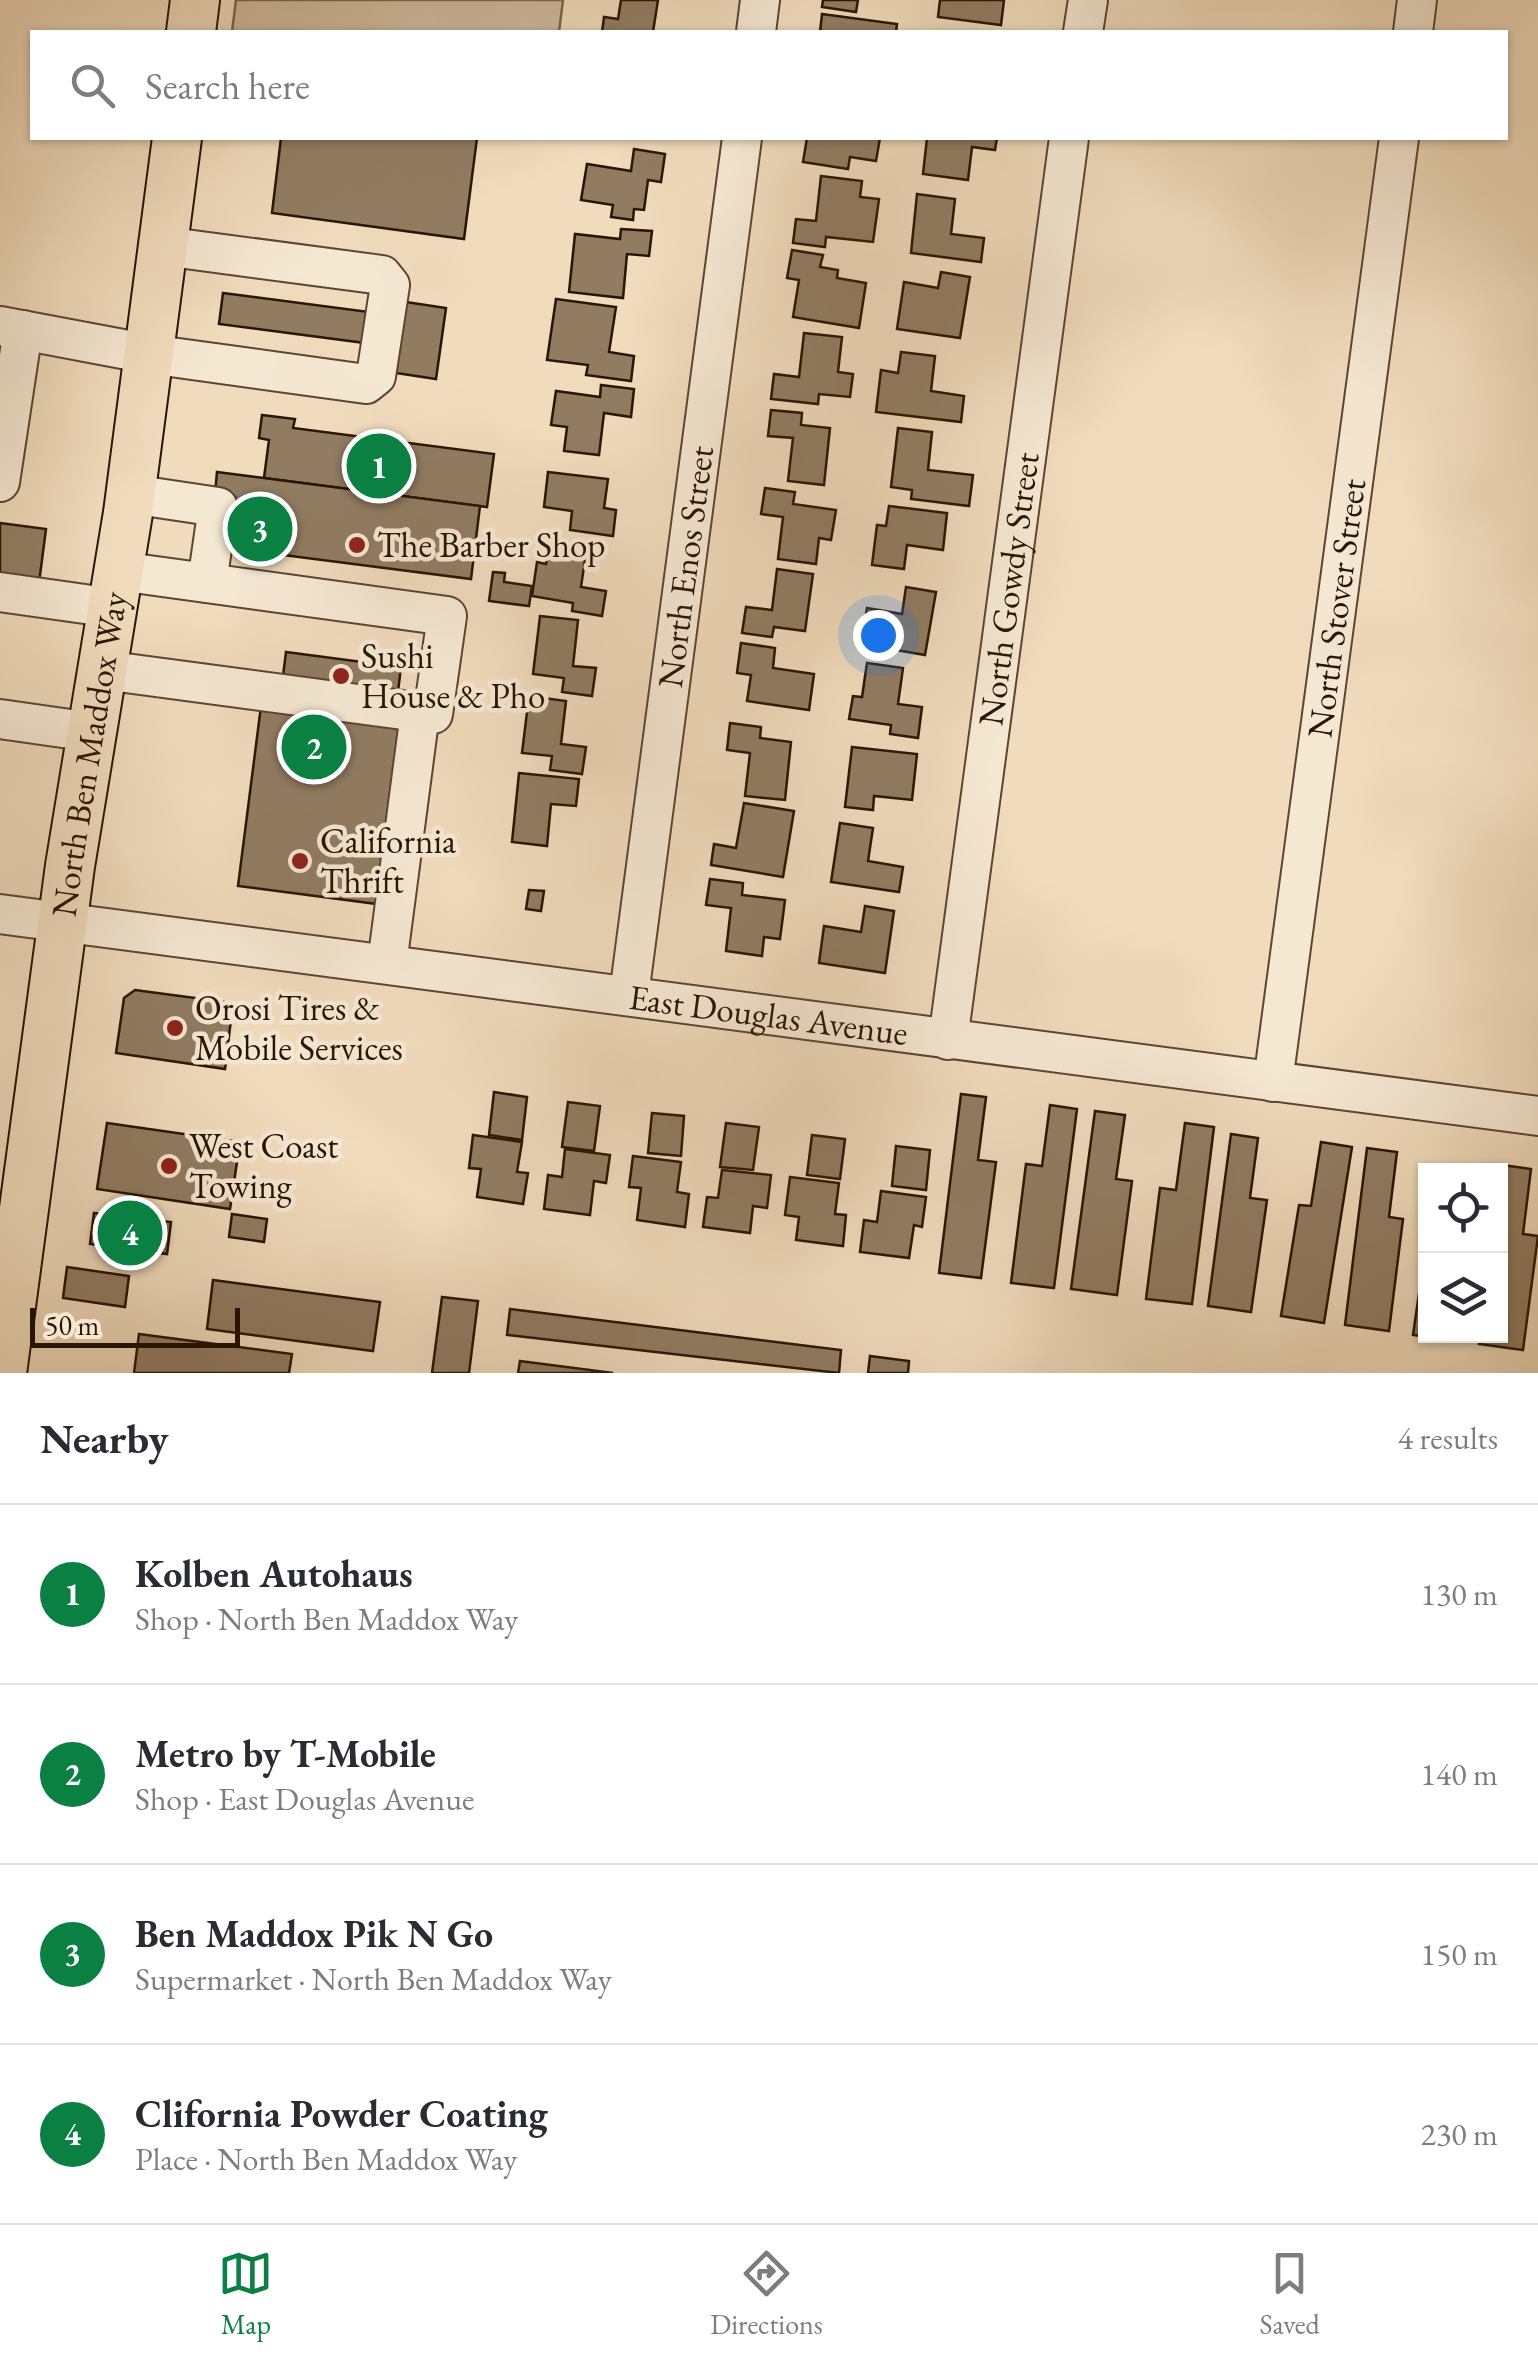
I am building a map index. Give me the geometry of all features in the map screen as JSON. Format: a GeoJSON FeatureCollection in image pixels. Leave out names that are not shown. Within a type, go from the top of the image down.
{"type":"FeatureCollection","features":[{"type":"Feature","properties":{"kind":"main road"},"geometry":{"type":"LineString","coordinates":[[191,30],[195,0]]}},
{"type":"Feature","properties":{"kind":"main road","name":"North Ben Maddox Way"},"geometry":{"type":"LineString","coordinates":[[2,1363],[12,1195],[62,922],[131,494],[177,140]]}},
{"type":"Feature","properties":{"kind":"street"},"geometry":{"type":"LineString","coordinates":[[756,30],[760,0]]}},
{"type":"Feature","properties":{"kind":"street"},"geometry":{"type":"LineString","coordinates":[[1083,30],[1088,0]]}},
{"type":"Feature","properties":{"kind":"street"},"geometry":{"type":"LineString","coordinates":[[1413,30],[1417,0]]}},
{"type":"Feature","properties":{"kind":"street","name":"North Enos Street"},"geometry":{"type":"LineString","coordinates":[[629,995],[742,140]]}},
{"type":"Feature","properties":{"kind":"street","name":"North Gowdy Street"},"geometry":{"type":"LineString","coordinates":[[948,1040],[1069,140]]}},
{"type":"Feature","properties":{"kind":"street","name":"North Stover Street"},"geometry":{"type":"LineString","coordinates":[[1273,1082],[1399,140]]}},
{"type":"Feature","properties":{"kind":"street"},"geometry":{"type":"LineString","coordinates":[[0,482],[12,328],[149,354],[366,384],[376,376],[390,285],[382,274],[163,246]]}},
{"type":"Feature","properties":{"kind":"street"},"geometry":{"type":"LineString","coordinates":[[131,494],[218,507],[207,583]]}},
{"type":"Feature","properties":{"kind":"street"},"geometry":{"type":"LineString","coordinates":[[0,592],[116,590],[207,583],[446,616],[434,714],[103,670]]}},
{"type":"Feature","properties":{"kind":"street"},"geometry":{"type":"LineString","coordinates":[[387,964],[420,713]]}},
{"type":"Feature","properties":{"kind":"street"},"geometry":{"type":"LineString","coordinates":[[0,719],[92,732]]}},
{"type":"Feature","properties":{"kind":"street","name":"East Douglas Avenue"},"geometry":{"type":"LineString","coordinates":[[0,914],[1538,1116]]}},
{"type":"Feature","properties":{"kind":"shaded area"},"geometry":{"type":"Polygon","coordinates":[[[236,0],[563,0],[559,30],[232,30],[236,0]]]}},
{"type":"Feature","properties":{"kind":"building"},"geometry":{"type":"Polygon","coordinates":[[[621,0],[658,0],[653,30],[602,30],[604,17],[618,19],[621,0]]]}},
{"type":"Feature","properties":{"kind":"building"},"geometry":{"type":"Polygon","coordinates":[[[823,0],[858,0],[856,12],[822,7],[823,0]]]}},
{"type":"Feature","properties":{"kind":"building"},"geometry":{"type":"Polygon","coordinates":[[[940,0],[1004,0],[1001,25],[938,17],[940,0]]]}},
{"type":"Feature","properties":{"kind":"building"},"geometry":{"type":"Polygon","coordinates":[[[822,14],[897,24],[896,30],[820,30],[822,14]]]}},
{"type":"Feature","properties":{"kind":"building"},"geometry":{"type":"Polygon","coordinates":[[[281,140],[477,140],[464,239],[272,213],[281,140]]]}},
{"type":"Feature","properties":{"kind":"building"},"geometry":{"type":"Polygon","coordinates":[[[807,140],[880,140],[876,161],[850,157],[848,169],[803,162],[807,140]]]}},
{"type":"Feature","properties":{"kind":"building"},"geometry":{"type":"Polygon","coordinates":[[[927,140],[997,140],[995,150],[972,147],[968,180],[923,174],[927,140]]]}},
{"type":"Feature","properties":{"kind":"building"},"geometry":{"type":"Polygon","coordinates":[[[634,149],[665,154],[661,182],[648,180],[644,210],[634,209],[633,220],[611,217],[613,205],[581,200],[587,164],[631,171],[634,149]]]}},
{"type":"Feature","properties":{"kind":"building"},"geometry":{"type":"Polygon","coordinates":[[[821,176],[862,181],[860,197],[879,199],[873,242],[826,237],[825,247],[793,243],[796,219],[816,221],[821,176]]]}},
{"type":"Feature","properties":{"kind":"building"},"geometry":{"type":"Polygon","coordinates":[[[917,194],[955,199],[951,234],[984,238],[981,262],[911,253],[917,194]]]}},
{"type":"Feature","properties":{"kind":"building"},"geometry":{"type":"Polygon","coordinates":[[[621,229],[652,231],[649,256],[627,254],[623,298],[569,292],[575,234],[620,239],[621,229]]]}},
{"type":"Feature","properties":{"kind":"building"},"geometry":{"type":"Polygon","coordinates":[[[792,250],[823,255],[820,267],[838,270],[837,278],[866,283],[859,328],[793,317],[799,280],[787,278],[792,250]]]}},
{"type":"Feature","properties":{"kind":"building"},"geometry":{"type":"Polygon","coordinates":[[[941,272],[970,277],[960,338],[897,329],[904,282],[938,288],[941,272]]]}},
{"type":"Feature","properties":{"kind":"building"},"geometry":{"type":"Polygon","coordinates":[[[223,293],[369,312],[365,343],[219,324],[223,293]]]}},
{"type":"Feature","properties":{"kind":"building"},"geometry":{"type":"Polygon","coordinates":[[[556,299],[616,307],[609,352],[634,356],[631,381],[586,375],[588,365],[547,360],[556,299]]]}},
{"type":"Feature","properties":{"kind":"building"},"geometry":{"type":"Polygon","coordinates":[[[406,302],[446,308],[436,379],[396,373],[406,302]]]}},
{"type":"Feature","properties":{"kind":"building"},"geometry":{"type":"Polygon","coordinates":[[[804,333],[842,337],[838,372],[853,374],[850,397],[819,394],[818,404],[771,399],[774,374],[799,377],[804,333]]]}},
{"type":"Feature","properties":{"kind":"building"},"geometry":{"type":"Polygon","coordinates":[[[901,352],[935,356],[931,391],[964,396],[961,422],[876,412],[881,370],[898,373],[901,352]]]}},
{"type":"Feature","properties":{"kind":"building"},"geometry":{"type":"Polygon","coordinates":[[[601,385],[634,389],[631,417],[604,413],[599,455],[564,451],[567,427],[551,425],[556,391],[600,397],[601,385]]]}},
{"type":"Feature","properties":{"kind":"building"},"geometry":{"type":"Polygon","coordinates":[[[771,410],[802,413],[801,425],[830,428],[824,485],[788,481],[793,438],[768,436],[771,410]]]}},
{"type":"Feature","properties":{"kind":"building"},"geometry":{"type":"Polygon","coordinates":[[[262,415],[295,419],[293,428],[494,454],[487,507],[264,478],[269,440],[259,438],[262,415]]]}},
{"type":"Feature","properties":{"kind":"building"},"geometry":{"type":"Polygon","coordinates":[[[898,428],[932,432],[928,470],[973,475],[969,506],[911,499],[912,490],[891,487],[898,428]]]}},
{"type":"Feature","properties":{"kind":"building"},"geometry":{"type":"Polygon","coordinates":[[[217,472],[480,506],[471,579],[229,548],[235,497],[215,494],[217,472]]]}},
{"type":"Feature","properties":{"kind":"building"},"geometry":{"type":"Polygon","coordinates":[[[548,472],[608,479],[604,508],[616,510],[613,536],[570,530],[572,511],[544,507],[548,472]]]}},
{"type":"Feature","properties":{"kind":"building"},"geometry":{"type":"Polygon","coordinates":[[[765,488],[795,492],[793,504],[836,510],[831,540],[819,538],[816,564],[778,559],[783,517],[761,514],[765,488]]]}},
{"type":"Feature","properties":{"kind":"building"},"geometry":{"type":"Polygon","coordinates":[[[889,506],[947,513],[943,550],[907,545],[904,569],[872,565],[877,525],[886,526],[889,506]]]}},
{"type":"Feature","properties":{"kind":"building"},"geometry":{"type":"Polygon","coordinates":[[[0,523],[46,529],[39,583],[0,578],[0,523]]]}},
{"type":"Feature","properties":{"kind":"building"},"geometry":{"type":"Polygon","coordinates":[[[550,541],[587,546],[581,587],[606,591],[602,616],[572,611],[573,603],[532,596],[537,562],[546,564],[550,541]]]}},
{"type":"Feature","properties":{"kind":"building"},"geometry":{"type":"Polygon","coordinates":[[[777,569],[813,574],[805,631],[774,627],[772,637],[742,633],[746,607],[772,610],[777,569]]]}},
{"type":"Feature","properties":{"kind":"building"},"geometry":{"type":"Polygon","coordinates":[[[493,572],[505,573],[504,582],[532,586],[529,606],[489,601],[493,572]]]}},
{"type":"Feature","properties":{"kind":"building"},"geometry":{"type":"Polygon","coordinates":[[[906,587],[936,592],[925,655],[861,644],[867,608],[902,614],[906,587]]]}},
{"type":"Feature","properties":{"kind":"building"},"geometry":{"type":"Polygon","coordinates":[[[540,616],[578,620],[573,666],[596,668],[592,696],[562,692],[564,678],[533,674],[540,616]]]}},
{"type":"Feature","properties":{"kind":"building"},"geometry":{"type":"Polygon","coordinates":[[[741,643],[775,648],[773,668],[814,674],[809,710],[747,701],[751,675],[737,673],[741,643]]]}},
{"type":"Feature","properties":{"kind":"building","name":"Sushi House & Pho"},"geometry":{"type":"Polygon","coordinates":[[[286,652],[401,667],[397,700],[282,684],[286,652]]]}},
{"type":"Feature","properties":{"kind":"building"},"geometry":{"type":"Polygon","coordinates":[[[867,663],[903,668],[898,704],[922,707],[918,738],[890,734],[891,725],[849,719],[853,696],[862,697],[867,663]]]}},
{"type":"Feature","properties":{"kind":"building"},"geometry":{"type":"Polygon","coordinates":[[[529,696],[566,701],[561,744],[586,747],[582,774],[550,770],[552,756],[522,753],[529,696]]]}},
{"type":"Feature","properties":{"kind":"building"},"geometry":{"type":"Polygon","coordinates":[[[261,706],[401,723],[377,904],[238,886],[261,706]]]}},
{"type":"Feature","properties":{"kind":"building"},"geometry":{"type":"Polygon","coordinates":[[[730,723],[761,727],[760,738],[791,742],[785,800],[745,796],[750,753],[727,750],[730,723]]]}},
{"type":"Feature","properties":{"kind":"building"},"geometry":{"type":"Polygon","coordinates":[[[852,747],[917,754],[912,800],[874,796],[873,810],[845,807],[852,747]]]}},
{"type":"Feature","properties":{"kind":"building"},"geometry":{"type":"Polygon","coordinates":[[[519,773],[579,779],[576,806],[551,804],[547,846],[512,842],[519,773]]]}},
{"type":"Feature","properties":{"kind":"building"},"geometry":{"type":"Polygon","coordinates":[[[744,803],[794,811],[783,877],[711,865],[714,844],[736,848],[744,803]]]}},
{"type":"Feature","properties":{"kind":"building"},"geometry":{"type":"Polygon","coordinates":[[[840,823],[873,828],[868,861],[903,867],[899,892],[831,882],[840,823]]]}},
{"type":"Feature","properties":{"kind":"building"},"geometry":{"type":"Polygon","coordinates":[[[710,879],[743,883],[742,895],[785,900],[780,939],[764,937],[762,956],[726,951],[731,908],[706,905],[710,879]]]}},
{"type":"Feature","properties":{"kind":"building"},"geometry":{"type":"Polygon","coordinates":[[[529,890],[544,891],[541,911],[526,909],[529,890]]]}},
{"type":"Feature","properties":{"kind":"building"},"geometry":{"type":"Polygon","coordinates":[[[865,906],[894,911],[885,973],[819,963],[824,926],[861,932],[865,906]]]}},
{"type":"Feature","properties":{"kind":"building","name":"Orosi Tires & Mobile Services"},"geometry":{"type":"Polygon","coordinates":[[[135,990],[233,1003],[225,1069],[116,1053],[124,998],[135,990]]]}},
{"type":"Feature","properties":{"kind":"building"},"geometry":{"type":"Polygon","coordinates":[[[494,1092],[527,1097],[522,1140],[489,1135],[494,1092]]]}},
{"type":"Feature","properties":{"kind":"building"},"geometry":{"type":"Polygon","coordinates":[[[961,1094],[986,1097],[978,1160],[996,1162],[981,1278],[939,1273],[961,1094]]]}},
{"type":"Feature","properties":{"kind":"building"},"geometry":{"type":"Polygon","coordinates":[[[568,1102],[600,1106],[594,1151],[562,1147],[568,1102]]]}},
{"type":"Feature","properties":{"kind":"building"},"geometry":{"type":"Polygon","coordinates":[[[1050,1105],[1077,1109],[1054,1288],[1011,1283],[1026,1164],[1042,1166],[1050,1105]]]}},
{"type":"Feature","properties":{"kind":"building"},"geometry":{"type":"Polygon","coordinates":[[[1095,1111],[1125,1115],[1116,1179],[1132,1181],[1117,1295],[1071,1289],[1095,1111]]]}},
{"type":"Feature","properties":{"kind":"building"},"geometry":{"type":"Polygon","coordinates":[[[652,1113],[684,1116],[681,1156],[648,1153],[652,1113]]]}},
{"type":"Feature","properties":{"kind":"building","name":"West Coast Towing"},"geometry":{"type":"Polygon","coordinates":[[[107,1123],[240,1142],[230,1209],[97,1189],[107,1123]]]}},
{"type":"Feature","properties":{"kind":"building"},"geometry":{"type":"Polygon","coordinates":[[[726,1123],[759,1127],[753,1170],[720,1167],[726,1123]]]}},
{"type":"Feature","properties":{"kind":"building"},"geometry":{"type":"Polygon","coordinates":[[[1185,1123],[1214,1127],[1192,1304],[1146,1299],[1160,1188],[1176,1190],[1185,1123]]]}},
{"type":"Feature","properties":{"kind":"building"},"geometry":{"type":"Polygon","coordinates":[[[1231,1134],[1258,1138],[1250,1198],[1267,1200],[1251,1312],[1208,1306],[1231,1134]]]}},
{"type":"Feature","properties":{"kind":"building"},"geometry":{"type":"Polygon","coordinates":[[[473,1135],[522,1142],[517,1172],[528,1173],[523,1204],[477,1197],[481,1169],[469,1168],[473,1135]]]}},
{"type":"Feature","properties":{"kind":"building"},"geometry":{"type":"Polygon","coordinates":[[[812,1135],[845,1139],[840,1179],[807,1175],[812,1135]]]}},
{"type":"Feature","properties":{"kind":"building"},"geometry":{"type":"Polygon","coordinates":[[[1321,1142],[1352,1147],[1324,1323],[1281,1316],[1299,1205],[1311,1206],[1321,1142]]]}},
{"type":"Feature","properties":{"kind":"building"},"geometry":{"type":"Polygon","coordinates":[[[896,1146],[930,1150],[926,1190],[892,1186],[896,1146]]]}},
{"type":"Feature","properties":{"kind":"building"},"geometry":{"type":"Polygon","coordinates":[[[1367,1148],[1397,1152],[1389,1217],[1403,1219],[1389,1331],[1345,1325],[1367,1148]]]}},
{"type":"Feature","properties":{"kind":"building"},"geometry":{"type":"Polygon","coordinates":[[[565,1149],[610,1155],[606,1183],[594,1181],[590,1215],[544,1209],[548,1175],[562,1177],[565,1149]]]}},
{"type":"Feature","properties":{"kind":"building"},"geometry":{"type":"Polygon","coordinates":[[[633,1156],[681,1162],[677,1192],[689,1194],[685,1227],[637,1220],[641,1188],[629,1187],[633,1156]]]}},
{"type":"Feature","properties":{"kind":"building"},"geometry":{"type":"Polygon","coordinates":[[[1508,1166],[1531,1169],[1523,1234],[1538,1236],[1523,1350],[1479,1344],[1508,1343],[1508,1166]]]}},
{"type":"Feature","properties":{"kind":"building"},"geometry":{"type":"Polygon","coordinates":[[[722,1170],[771,1175],[767,1208],[753,1206],[750,1233],[703,1227],[707,1197],[718,1198],[722,1170]]]}},
{"type":"Feature","properties":{"kind":"building"},"geometry":{"type":"Polygon","coordinates":[[[790,1177],[839,1183],[835,1214],[846,1215],[843,1246],[796,1240],[799,1217],[785,1215],[790,1177]]]}},
{"type":"Feature","properties":{"kind":"building"},"geometry":{"type":"Polygon","coordinates":[[[881,1191],[926,1197],[922,1227],[914,1225],[909,1258],[860,1252],[864,1220],[877,1222],[881,1191]]]}},
{"type":"Feature","properties":{"kind":"building"},"geometry":{"type":"Polygon","coordinates":[[[94,1213],[171,1222],[167,1254],[90,1244],[94,1213]]]}},
{"type":"Feature","properties":{"kind":"building"},"geometry":{"type":"Polygon","coordinates":[[[232,1214],[267,1219],[264,1242],[229,1237],[232,1214]]]}},
{"type":"Feature","properties":{"kind":"building"},"geometry":{"type":"Polygon","coordinates":[[[67,1267],[129,1276],[125,1307],[63,1298],[67,1267]]]}},
{"type":"Feature","properties":{"kind":"building"},"geometry":{"type":"Polygon","coordinates":[[[213,1280],[380,1302],[373,1351],[207,1329],[213,1280]]]}},
{"type":"Feature","properties":{"kind":"building"},"geometry":{"type":"Polygon","coordinates":[[[442,1297],[478,1301],[469,1373],[432,1373],[442,1297]]]}},
{"type":"Feature","properties":{"kind":"building"},"geometry":{"type":"Polygon","coordinates":[[[1418,1300],[1418,1336],[1413,1335],[1418,1300]]]}},
{"type":"Feature","properties":{"kind":"building"},"geometry":{"type":"Polygon","coordinates":[[[510,1309],[841,1350],[839,1373],[507,1335],[510,1309]]]}},
{"type":"Feature","properties":{"kind":"building"},"geometry":{"type":"Polygon","coordinates":[[[139,1334],[292,1354],[289,1373],[134,1373],[139,1334]]]}},
{"type":"Feature","properties":{"kind":"building"},"geometry":{"type":"Polygon","coordinates":[[[870,1356],[909,1361],[908,1373],[868,1373],[870,1356]]]}},
{"type":"Feature","properties":{"kind":"building"},"geometry":{"type":"Polygon","coordinates":[[[520,1361],[613,1373],[518,1373],[520,1361]]]}},
{"type":"Feature","properties":{"kind":"place","name":"Kolben Autohaus"},"geometry":{"type":"Point","coordinates":[379,466]}},
{"type":"Feature","properties":{"kind":"place","name":"Ben Maddox Pik N Go"},"geometry":{"type":"Point","coordinates":[260,529]}},
{"type":"Feature","properties":{"kind":"place","name":"The Barber Shop"},"geometry":{"type":"Point","coordinates":[357,545]}},
{"type":"Feature","properties":{"kind":"place","name":"Sushi House & Pho"},"geometry":{"type":"Point","coordinates":[341,676]}},
{"type":"Feature","properties":{"kind":"place","name":"Metro by T-Mobile"},"geometry":{"type":"Point","coordinates":[314,747]}},
{"type":"Feature","properties":{"kind":"place","name":"California Thrift"},"geometry":{"type":"Point","coordinates":[300,861]}},
{"type":"Feature","properties":{"kind":"place","name":"Orosi Tires & Mobile Services"},"geometry":{"type":"Point","coordinates":[175,1028]}},
{"type":"Feature","properties":{"kind":"place","name":"West Coast Towing"},"geometry":{"type":"Point","coordinates":[169,1166]}},
{"type":"Feature","properties":{"kind":"place","name":"Clifornia Powder Coating"},"geometry":{"type":"Point","coordinates":[130,1233]}}]}
